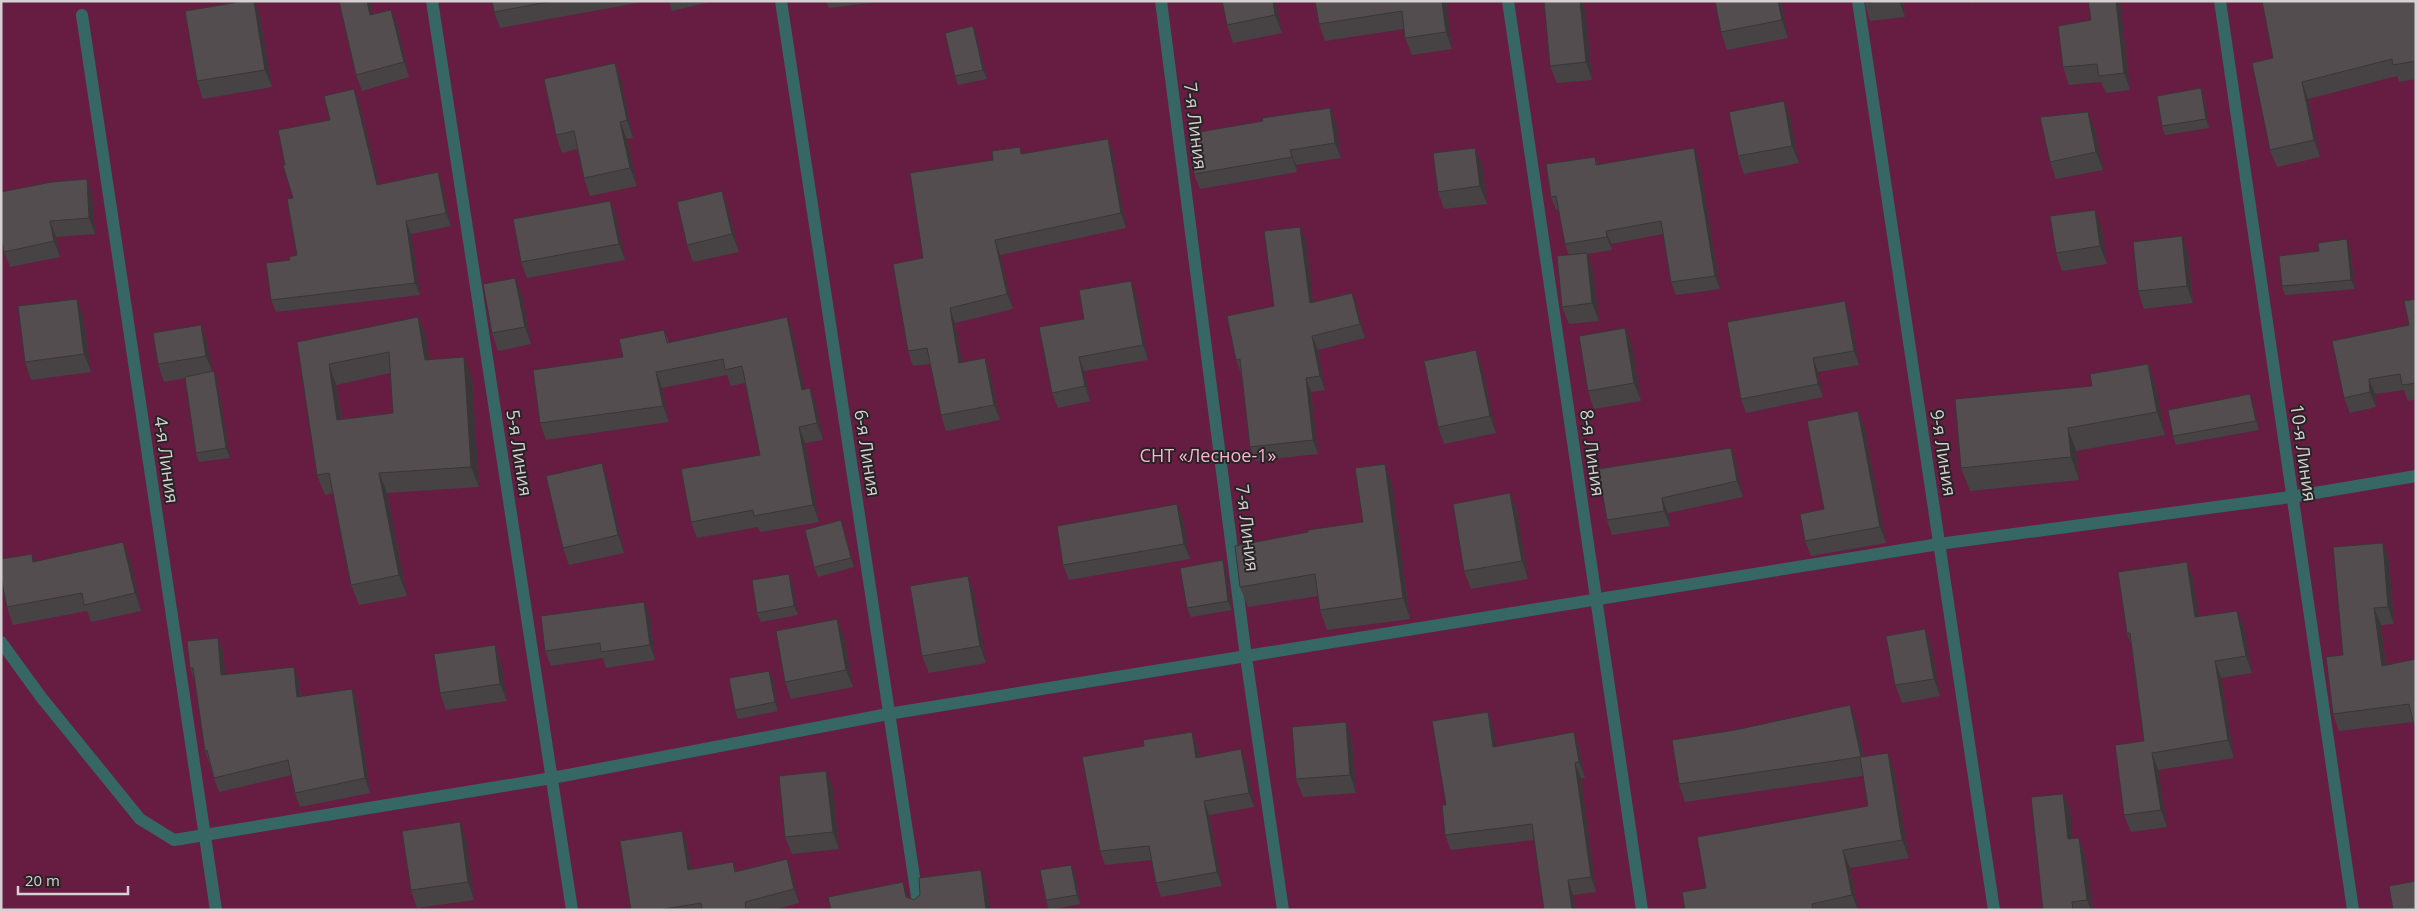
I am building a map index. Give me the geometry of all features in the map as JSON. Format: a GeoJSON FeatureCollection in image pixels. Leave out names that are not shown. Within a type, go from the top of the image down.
{"type":"FeatureCollection","features":[{"type":"Feature","properties":{"kind":"street","name":"5-я Линия"},"geometry":{"type":"LineString","coordinates":[[432,1],[572,910]]}},
{"type":"Feature","properties":{"kind":"street","name":"6-я Линия"},"geometry":{"type":"LineString","coordinates":[[781,1],[919,910]]}},
{"type":"Feature","properties":{"kind":"street","name":"7-я Линия"},"geometry":{"type":"LineString","coordinates":[[1161,1],[1246,657],[1283,910]]}},
{"type":"Feature","properties":{"kind":"street","name":"8-я Линия"},"geometry":{"type":"LineString","coordinates":[[1508,1],[1642,910]]}},
{"type":"Feature","properties":{"kind":"street","name":"9-я Линия"},"geometry":{"type":"LineString","coordinates":[[1858,1],[1994,910]]}},
{"type":"Feature","properties":{"kind":"street","name":"10-я Линия"},"geometry":{"type":"LineString","coordinates":[[2220,1],[2291,497],[2353,910]]}},
{"type":"Feature","properties":{"kind":"street","name":"4-я Линия"},"geometry":{"type":"LineString","coordinates":[[82,15],[216,910]]}},
{"type":"Feature","properties":{"kind":"street"},"geometry":{"type":"LineString","coordinates":[[1,642],[47,705],[140,819],[174,840],[552,778],[888,714],[1939,544],[2291,497],[2416,476]]}},
{"type":"Feature","properties":{"kind":"green space","name":"СНТ «Лесное-1»"},"geometry":{"type":"Polygon","coordinates":[[[1,1],[2416,1],[2416,910],[1,910],[1,1]]]}},
{"type":"Feature","properties":{"kind":"building"},"geometry":{"type":"Polygon","coordinates":[[[254,1],[265,70],[197,81],[185,11],[254,1]]]}},
{"type":"Feature","properties":{"kind":"building"},"geometry":{"type":"Polygon","coordinates":[[[339,1],[367,1],[370,15],[391,10],[404,62],[356,75],[339,1]]]}},
{"type":"Feature","properties":{"kind":"building"},"geometry":{"type":"Polygon","coordinates":[[[492,1],[553,1],[494,12],[492,1]]]}},
{"type":"Feature","properties":{"kind":"building"},"geometry":{"type":"Polygon","coordinates":[[[1222,1],[1273,1],[1275,15],[1227,25],[1222,1]]]}},
{"type":"Feature","properties":{"kind":"building"},"geometry":{"type":"Polygon","coordinates":[[[1315,1],[1442,1],[1446,32],[1405,38],[1402,11],[1319,24],[1315,1]]]}},
{"type":"Feature","properties":{"kind":"building"},"geometry":{"type":"Polygon","coordinates":[[[1544,1],[1580,1],[1586,62],[1550,66],[1544,1]]]}},
{"type":"Feature","properties":{"kind":"building"},"geometry":{"type":"Polygon","coordinates":[[[1715,1],[1778,1],[1782,20],[1721,32],[1715,1]]]}},
{"type":"Feature","properties":{"kind":"building"},"geometry":{"type":"Polygon","coordinates":[[[1864,1],[1881,1],[1864,3],[1864,1]]]}},
{"type":"Feature","properties":{"kind":"building"},"geometry":{"type":"Polygon","coordinates":[[[2088,1],[2116,1],[2124,73],[2099,76],[2097,64],[2063,67],[2058,26],[2091,20],[2088,1]]]}},
{"type":"Feature","properties":{"kind":"building"},"geometry":{"type":"Polygon","coordinates":[[[2262,1],[2416,1],[2416,61],[2393,65],[2392,59],[2302,82],[2314,140],[2270,150],[2252,63],[2273,58],[2262,1]]]}},
{"type":"Feature","properties":{"kind":"building"},"geometry":{"type":"Polygon","coordinates":[[[973,26],[983,70],[955,76],[945,33],[973,26]]]}},
{"type":"Feature","properties":{"kind":"building"},"geometry":{"type":"Polygon","coordinates":[[[615,63],[627,120],[620,122],[630,168],[584,178],[574,131],[556,135],[544,79],[615,63]]]}},
{"type":"Feature","properties":{"kind":"building"},"geometry":{"type":"Polygon","coordinates":[[[2201,88],[2206,119],[2162,126],[2157,96],[2201,88]]]}},
{"type":"Feature","properties":{"kind":"building"},"geometry":{"type":"Polygon","coordinates":[[[354,89],[377,185],[438,172],[446,213],[406,221],[415,283],[271,300],[266,263],[290,260],[289,257],[297,255],[287,199],[293,198],[283,165],[285,165],[278,130],[330,120],[324,96],[354,89]]]}},
{"type":"Feature","properties":{"kind":"building"},"geometry":{"type":"Polygon","coordinates":[[[1784,101],[1792,146],[1738,156],[1729,112],[1784,101]]]}},
{"type":"Feature","properties":{"kind":"building"},"geometry":{"type":"Polygon","coordinates":[[[1330,108],[1335,143],[1290,150],[1292,157],[1194,174],[1188,134],[1263,121],[1262,118],[1330,108]]]}},
{"type":"Feature","properties":{"kind":"building"},"geometry":{"type":"Polygon","coordinates":[[[2088,112],[2096,152],[2050,162],[2040,117],[2088,112]]]}},
{"type":"Feature","properties":{"kind":"building"},"geometry":{"type":"Polygon","coordinates":[[[1108,139],[1121,213],[995,240],[1007,294],[950,308],[959,363],[985,358],[994,405],[941,415],[927,348],[908,351],[893,264],[923,258],[910,173],[993,160],[992,151],[1020,147],[1021,154],[1108,139]]]}},
{"type":"Feature","properties":{"kind":"building"},"geometry":{"type":"Polygon","coordinates":[[[1475,148],[1480,186],[1438,192],[1433,153],[1475,148]]]}},
{"type":"Feature","properties":{"kind":"building"},"geometry":{"type":"Polygon","coordinates":[[[1694,148],[1715,276],[1671,282],[1661,221],[1606,231],[1607,237],[1565,244],[1556,196],[1551,197],[1546,164],[1595,157],[1596,165],[1694,148]]]}},
{"type":"Feature","properties":{"kind":"building"},"geometry":{"type":"Polygon","coordinates":[[[87,179],[89,218],[50,221],[54,241],[4,252],[1,236],[1,192],[52,182],[87,179]]]}},
{"type":"Feature","properties":{"kind":"building"},"geometry":{"type":"Polygon","coordinates":[[[722,191],[732,234],[687,245],[677,202],[722,191]]]}},
{"type":"Feature","properties":{"kind":"building"},"geometry":{"type":"Polygon","coordinates":[[[610,201],[619,244],[521,262],[513,219],[610,201]]]}},
{"type":"Feature","properties":{"kind":"building"},"geometry":{"type":"Polygon","coordinates":[[[2095,210],[2100,246],[2056,253],[2050,216],[2095,210]]]}},
{"type":"Feature","properties":{"kind":"building"},"geometry":{"type":"Polygon","coordinates":[[[1300,227],[1310,303],[1352,293],[1360,324],[1312,336],[1320,376],[1306,378],[1313,440],[1250,447],[1240,359],[1236,360],[1227,316],[1274,306],[1264,231],[1300,227]]]}},
{"type":"Feature","properties":{"kind":"building"},"geometry":{"type":"Polygon","coordinates":[[[2182,236],[2187,286],[2138,291],[2133,242],[2182,236]]]}},
{"type":"Feature","properties":{"kind":"building"},"geometry":{"type":"Polygon","coordinates":[[[2347,239],[2351,280],[2282,286],[2279,256],[2319,251],[2318,243],[2347,239]]]}},
{"type":"Feature","properties":{"kind":"building"},"geometry":{"type":"Polygon","coordinates":[[[1587,253],[1592,303],[1562,307],[1557,256],[1587,253]]]}},
{"type":"Feature","properties":{"kind":"building"},"geometry":{"type":"Polygon","coordinates":[[[515,278],[525,327],[492,333],[483,284],[515,278]]]}},
{"type":"Feature","properties":{"kind":"building"},"geometry":{"type":"Polygon","coordinates":[[[1131,281],[1143,345],[1079,357],[1085,386],[1052,393],[1039,327],[1084,319],[1079,290],[1131,281]]]}},
{"type":"Feature","properties":{"kind":"building"},"geometry":{"type":"Polygon","coordinates":[[[77,299],[84,354],[25,362],[18,306],[77,299]]]}},
{"type":"Feature","properties":{"kind":"building"},"geometry":{"type":"Polygon","coordinates":[[[2416,299],[2416,383],[2402,385],[2400,374],[2369,379],[2370,392],[2344,398],[2332,341],[2409,325],[2404,301],[2416,299]]]}},
{"type":"Feature","properties":{"kind":"building"},"geometry":{"type":"Polygon","coordinates":[[[1845,301],[1854,351],[1813,358],[1818,384],[1741,399],[1727,322],[1845,301]]]}},
{"type":"Feature","properties":{"kind":"building"},"geometry":{"type":"Polygon","coordinates":[[[418,317],[425,360],[464,357],[471,467],[379,473],[399,575],[351,585],[329,473],[317,475],[297,342],[418,317]],[[389,352],[329,364],[337,420],[393,413],[389,352]]]}},
{"type":"Feature","properties":{"kind":"building"},"geometry":{"type":"Polygon","coordinates":[[[787,317],[802,390],[810,388],[817,423],[799,427],[813,505],[754,516],[753,510],[691,522],[681,469],[760,455],[742,366],[725,370],[723,359],[656,372],[663,406],[540,423],[533,370],[623,357],[619,339],[664,330],[667,343],[787,317]]]}},
{"type":"Feature","properties":{"kind":"building"},"geometry":{"type":"Polygon","coordinates":[[[201,325],[206,356],[158,364],[153,333],[201,325]]]}},
{"type":"Feature","properties":{"kind":"building"},"geometry":{"type":"Polygon","coordinates":[[[1625,328],[1634,383],[1588,391],[1579,336],[1625,328]]]}},
{"type":"Feature","properties":{"kind":"building"},"geometry":{"type":"Polygon","coordinates":[[[1476,350],[1490,416],[1438,427],[1424,361],[1476,350]]]}},
{"type":"Feature","properties":{"kind":"building"},"geometry":{"type":"Polygon","coordinates":[[[2148,364],[2157,412],[2068,428],[2071,457],[1961,468],[1955,399],[2092,386],[2090,374],[2148,364]]]}},
{"type":"Feature","properties":{"kind":"building"},"geometry":{"type":"Polygon","coordinates":[[[214,371],[226,448],[196,453],[185,377],[214,371]]]}},
{"type":"Feature","properties":{"kind":"building"},"geometry":{"type":"Polygon","coordinates":[[[2250,394],[2256,421],[2173,436],[2168,410],[2250,394]]]}},
{"type":"Feature","properties":{"kind":"building"},"geometry":{"type":"Polygon","coordinates":[[[1858,411],[1880,527],[1805,541],[1800,514],[1824,509],[1807,421],[1858,411]]]}},
{"type":"Feature","properties":{"kind":"building"},"geometry":{"type":"Polygon","coordinates":[[[1731,448],[1737,481],[1662,498],[1664,511],[1607,520],[1598,469],[1731,448]]]}},
{"type":"Feature","properties":{"kind":"building"},"geometry":{"type":"Polygon","coordinates":[[[602,463],[618,535],[563,548],[546,476],[602,463]]]}},
{"type":"Feature","properties":{"kind":"building"},"geometry":{"type":"Polygon","coordinates":[[[1385,464],[1403,598],[1320,610],[1315,574],[1240,587],[1235,546],[1308,532],[1308,530],[1363,522],[1355,468],[1385,464]]]}},
{"type":"Feature","properties":{"kind":"building"},"geometry":{"type":"Polygon","coordinates":[[[1510,493],[1522,561],[1464,571],[1453,504],[1510,493]]]}},
{"type":"Feature","properties":{"kind":"building"},"geometry":{"type":"Polygon","coordinates":[[[1177,504],[1184,544],[1063,565],[1057,526],[1177,504]]]}},
{"type":"Feature","properties":{"kind":"building"},"geometry":{"type":"Polygon","coordinates":[[[841,520],[851,558],[814,567],[805,530],[841,520]]]}},
{"type":"Feature","properties":{"kind":"building"},"geometry":{"type":"Polygon","coordinates":[[[123,542],[135,593],[84,605],[82,593],[7,607],[1,578],[1,559],[32,554],[33,562],[123,542]]]}},
{"type":"Feature","properties":{"kind":"building"},"geometry":{"type":"Polygon","coordinates":[[[2383,543],[2388,607],[2374,608],[2382,666],[2416,659],[2416,725],[2414,725],[2409,704],[2333,714],[2326,657],[2343,655],[2333,547],[2383,543]]]}},
{"type":"Feature","properties":{"kind":"building"},"geometry":{"type":"Polygon","coordinates":[[[1223,560],[1228,601],[1187,608],[1180,568],[1223,560]]]}},
{"type":"Feature","properties":{"kind":"building"},"geometry":{"type":"Polygon","coordinates":[[[2187,562],[2195,617],[2237,611],[2246,656],[2215,661],[2228,740],[2152,753],[2161,810],[2124,815],[2115,745],[2144,741],[2130,633],[2127,633],[2118,572],[2187,562]]]}},
{"type":"Feature","properties":{"kind":"building"},"geometry":{"type":"Polygon","coordinates":[[[789,574],[794,606],[757,613],[752,580],[789,574]]]}},
{"type":"Feature","properties":{"kind":"building"},"geometry":{"type":"Polygon","coordinates":[[[968,576],[980,646],[922,656],[910,586],[968,576]]]}},
{"type":"Feature","properties":{"kind":"building"},"geometry":{"type":"Polygon","coordinates":[[[644,602],[650,645],[601,652],[600,643],[545,651],[541,616],[644,602]]]}},
{"type":"Feature","properties":{"kind":"building"},"geometry":{"type":"Polygon","coordinates":[[[837,619],[846,670],[785,682],[776,631],[837,619]]]}},
{"type":"Feature","properties":{"kind":"building"},"geometry":{"type":"Polygon","coordinates":[[[1925,629],[1934,679],[1895,685],[1886,636],[1925,629]]]}},
{"type":"Feature","properties":{"kind":"building"},"geometry":{"type":"Polygon","coordinates":[[[218,638],[221,675],[294,667],[297,697],[352,689],[365,778],[295,793],[288,760],[214,778],[207,750],[205,751],[193,668],[190,668],[187,641],[218,638]]]}},
{"type":"Feature","properties":{"kind":"building"},"geometry":{"type":"Polygon","coordinates":[[[495,645],[500,684],[440,693],[434,654],[495,645]]]}},
{"type":"Feature","properties":{"kind":"building"},"geometry":{"type":"Polygon","coordinates":[[[769,671],[775,702],[735,710],[729,678],[769,671]]]}},
{"type":"Feature","properties":{"kind":"building"},"geometry":{"type":"Polygon","coordinates":[[[1850,705],[1861,757],[1888,753],[1902,840],[1843,850],[1852,895],[1812,904],[1813,910],[1685,910],[1682,892],[1706,888],[1697,837],[1868,806],[1860,757],[1679,784],[1672,740],[1735,730],[1850,705]]]}},
{"type":"Feature","properties":{"kind":"building"},"geometry":{"type":"Polygon","coordinates":[[[1488,712],[1493,747],[1574,732],[1579,762],[1575,763],[1591,877],[1568,880],[1572,910],[1544,910],[1532,824],[1445,835],[1442,805],[1446,805],[1432,721],[1488,712]]]}},
{"type":"Feature","properties":{"kind":"building"},"geometry":{"type":"Polygon","coordinates":[[[1346,722],[1350,775],[1296,779],[1292,727],[1346,722]]]}},
{"type":"Feature","properties":{"kind":"building"},"geometry":{"type":"Polygon","coordinates":[[[1192,732],[1196,758],[1241,749],[1249,793],[1204,801],[1217,872],[1156,883],[1149,846],[1100,851],[1082,757],[1144,746],[1143,740],[1192,732]]]}},
{"type":"Feature","properties":{"kind":"building"},"geometry":{"type":"Polygon","coordinates":[[[826,771],[833,832],[785,837],[779,776],[826,771]]]}},
{"type":"Feature","properties":{"kind":"building"},"geometry":{"type":"Polygon","coordinates":[[[2063,794],[2068,839],[2079,838],[2087,900],[2072,902],[2073,910],[2043,910],[2031,797],[2063,794]]]}},
{"type":"Feature","properties":{"kind":"building"},"geometry":{"type":"Polygon","coordinates":[[[460,822],[468,882],[411,890],[402,831],[460,822]]]}},
{"type":"Feature","properties":{"kind":"building"},"geometry":{"type":"Polygon","coordinates":[[[682,831],[688,870],[733,862],[735,872],[787,859],[794,889],[745,902],[746,910],[702,910],[701,903],[658,910],[631,910],[620,841],[682,831]]]}},
{"type":"Feature","properties":{"kind":"building"},"geometry":{"type":"Polygon","coordinates":[[[1071,865],[1077,895],[1046,900],[1040,870],[1071,865]]]}},
{"type":"Feature","properties":{"kind":"building"},"geometry":{"type":"Polygon","coordinates":[[[981,870],[986,910],[831,910],[828,897],[903,882],[906,897],[914,900],[920,895],[919,878],[981,870]]]}},
{"type":"Feature","properties":{"kind":"building"},"geometry":{"type":"Polygon","coordinates":[[[2416,881],[2416,910],[2393,910],[2389,886],[2416,881]]]}}]}
